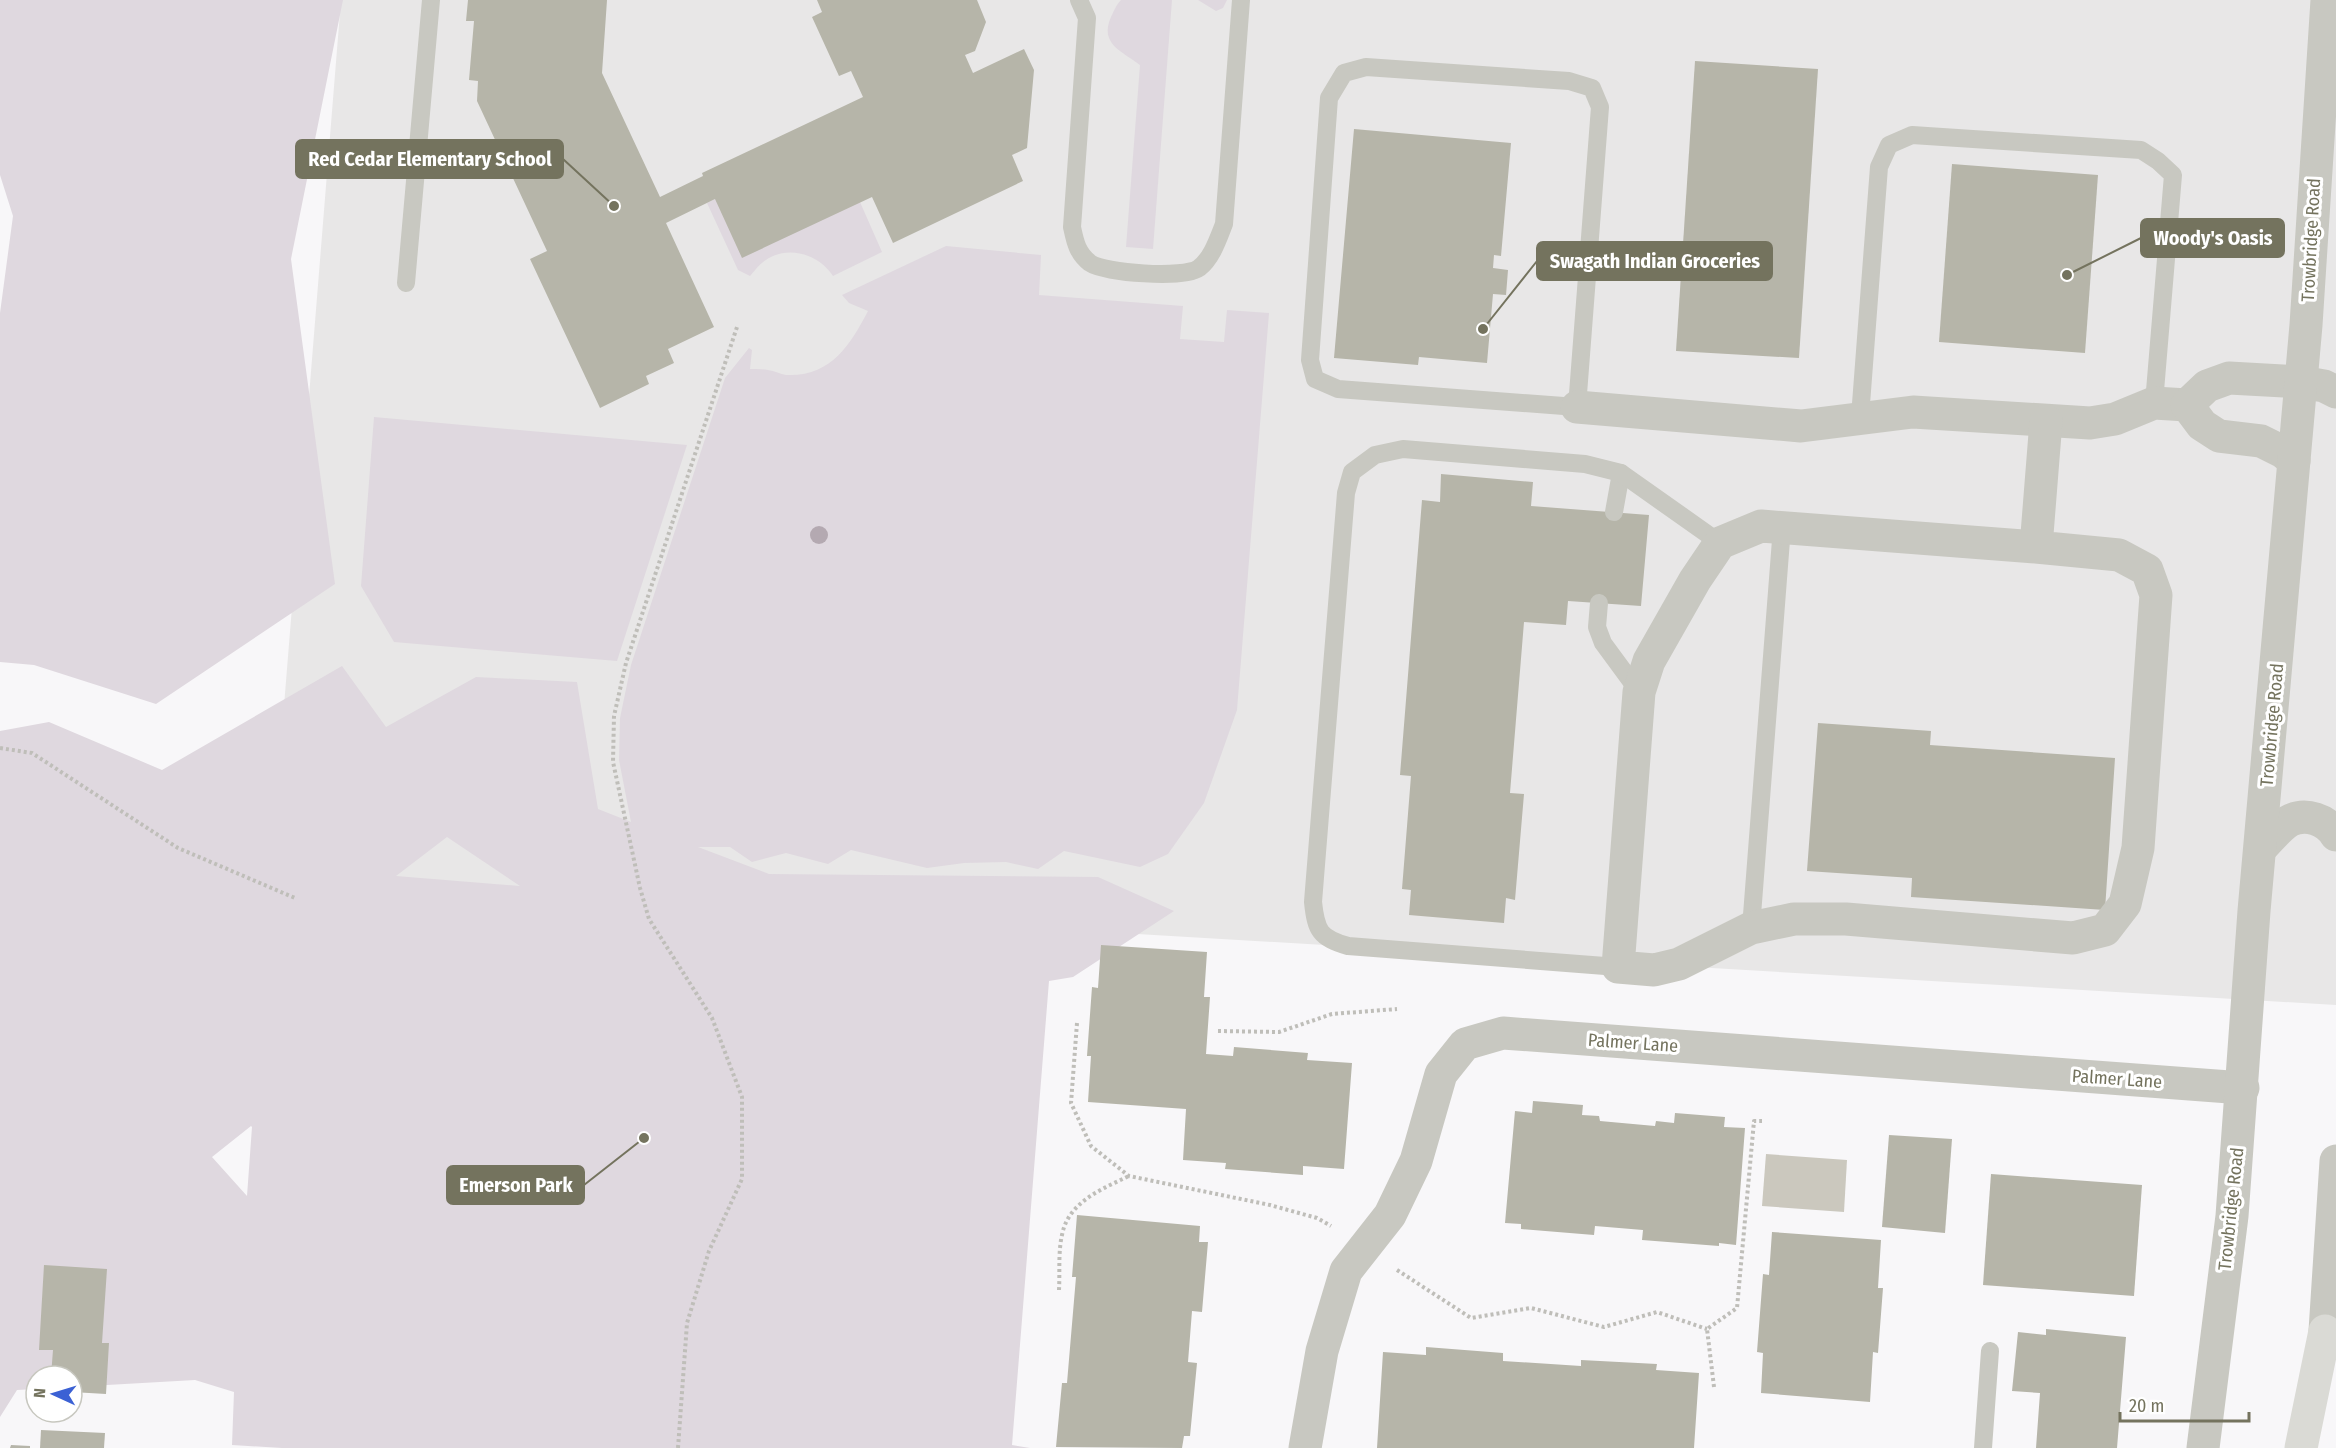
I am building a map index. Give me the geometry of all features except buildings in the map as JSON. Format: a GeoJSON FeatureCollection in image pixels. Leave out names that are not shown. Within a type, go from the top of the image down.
{"type":"FeatureCollection","features":[{"type":"Feature","properties":{"kind":"highway"},"geometry":{"type":"LineString","coordinates":[[2301,1448],[2325,1331]]}},
{"type":"Feature","properties":{"kind":"highway"},"geometry":{"type":"LineString","coordinates":[[2315,1448],[2325,1331]]}},
{"type":"Feature","properties":{"kind":"street"},"geometry":{"type":"LineString","coordinates":[[2325,16],[2336,68]]}},
{"type":"Feature","properties":{"kind":"street","name":"Trowbridge Road"},"geometry":{"type":"LineString","coordinates":[[2203,1448],[2232,1216],[2243,1088],[2254,911],[2301,382],[2325,16]]}},
{"type":"Feature","properties":{"kind":"street"},"geometry":{"type":"LineString","coordinates":[[1577,407],[1801,426],[1913,412],[2090,423],[2106,420],[2154,403],[2187,405],[2206,386],[2229,378],[2301,382],[2324,386],[2336,392]]}},
{"type":"Feature","properties":{"kind":"street"},"geometry":{"type":"LineString","coordinates":[[2187,405],[2202,425],[2219,436],[2261,441],[2283,452],[2294,461]]}},
{"type":"Feature","properties":{"kind":"street"},"geometry":{"type":"LineString","coordinates":[[2036,547],[2046,421]]}},
{"type":"Feature","properties":{"kind":"street"},"geometry":{"type":"LineString","coordinates":[[1761,526],[2036,547],[2120,555],[2147,570],[2156,595],[2138,848],[2125,904],[2105,930],[2073,938],[1846,919],[1794,919],[1751,928],[1679,964],[1654,970],[1618,967],[1639,692],[1649,661],[1695,580],[1720,543],[1761,526]]}},
{"type":"Feature","properties":{"kind":"street"},"geometry":{"type":"LineString","coordinates":[[2261,848],[2294,819],[2306,818],[2322,821],[2331,827],[2336,835]]}},
{"type":"Feature","properties":{"kind":"street","name":"Palmer Lane"},"geometry":{"type":"LineString","coordinates":[[1305,1448],[1322,1351],[1346,1271],[1390,1215],[1416,1161],[1441,1074],[1466,1044],[1503,1033],[2243,1088]]}},
{"type":"Feature","properties":{"kind":"street"},"geometry":{"type":"LineString","coordinates":[[2325,1331],[2336,1161]]}},
{"type":"Feature","properties":{"kind":"lane"},"geometry":{"type":"LineString","coordinates":[[406,283],[431,0]]}},
{"type":"Feature","properties":{"kind":"lane"},"geometry":{"type":"LineString","coordinates":[[1079,0],[1087,18]]}},
{"type":"Feature","properties":{"kind":"lane"},"geometry":{"type":"LineString","coordinates":[[1095,0],[1087,18],[1072,227],[1076,246],[1081,254],[1100,268],[1171,274],[1198,269],[1214,249],[1224,224],[1240,0]]}},
{"type":"Feature","properties":{"kind":"lane"},"geometry":{"type":"LineString","coordinates":[[1366,67],[1569,81],[1592,88],[1600,107],[1577,407],[1338,389],[1315,379],[1310,360],[1329,98],[1344,73],[1366,67]]}},
{"type":"Feature","properties":{"kind":"lane"},"geometry":{"type":"LineString","coordinates":[[1860,417],[1879,167],[1889,146],[1912,135],[2141,150],[2158,161],[2172,175],[2154,403]]}},
{"type":"Feature","properties":{"kind":"lane"},"geometry":{"type":"LineString","coordinates":[[1618,967],[1348,946],[1329,941],[1315,924],[1313,903],[1346,493],[1352,472],[1376,455],[1403,449],[1585,464],[1621,473],[1720,543]]}},
{"type":"Feature","properties":{"kind":"lane"},"geometry":{"type":"LineString","coordinates":[[1614,512],[1621,473]]}},
{"type":"Feature","properties":{"kind":"lane"},"geometry":{"type":"LineString","coordinates":[[1751,928],[1782,527]]}},
{"type":"Feature","properties":{"kind":"lane"},"geometry":{"type":"LineString","coordinates":[[1599,603],[1597,627],[1603,643],[1639,692]]}},
{"type":"Feature","properties":{"kind":"lane"},"geometry":{"type":"LineString","coordinates":[[1983,1448],[1990,1351]]}},
{"type":"Feature","properties":{"kind":"path"},"geometry":{"type":"LineString","coordinates":[[678,1448],[687,1323],[709,1251],[742,1179],[742,1097],[712,1018],[649,920],[613,762],[614,716],[626,663],[737,327]]}},
{"type":"Feature","properties":{"kind":"path"},"geometry":{"type":"LineString","coordinates":[[0,748],[32,753],[178,848],[295,898]]}},
{"type":"Feature","properties":{"kind":"path"},"geometry":{"type":"LineString","coordinates":[[1218,1030],[1279,1032],[1332,1014],[1397,1009]]}},
{"type":"Feature","properties":{"kind":"path"},"geometry":{"type":"LineString","coordinates":[[1714,1386],[1707,1329],[1737,1308],[1754,1121],[1762,1121]]}},
{"type":"Feature","properties":{"kind":"path"},"geometry":{"type":"LineString","coordinates":[[1059,1290],[1062,1234],[1071,1211],[1096,1192],[1129,1176]]}},
{"type":"Feature","properties":{"kind":"shaded area"},"geometry":{"type":"Polygon","coordinates":[[[0,0],[343,0],[291,259],[335,584],[156,704],[34,665],[0,662],[0,313],[13,216],[0,175],[0,0]]]}},
{"type":"Feature","properties":{"kind":"shaded area"},"geometry":{"type":"Polygon","coordinates":[[[341,0],[2336,0],[2336,1005],[1053,929],[271,867],[341,0]]]}},
{"type":"Feature","properties":{"kind":"shaded area"},"geometry":{"type":"Polygon","coordinates":[[[1121,0],[1172,0],[1153,249],[1126,247],[1140,65],[1114,46],[1108,34],[1111,17],[1121,0]]]}},
{"type":"Feature","properties":{"kind":"shaded area"},"geometry":{"type":"Polygon","coordinates":[[[1198,0],[1227,0],[1223,8],[1216,11],[1198,0]]]}},
{"type":"Feature","properties":{"kind":"shaded area"},"geometry":{"type":"Polygon","coordinates":[[[715,199],[860,202],[882,252],[833,276],[828,269],[813,258],[797,253],[779,254],[759,265],[750,276],[738,270],[707,203],[715,199]]]}},
{"type":"Feature","properties":{"kind":"shaded area"},"geometry":{"type":"Polygon","coordinates":[[[946,246],[1041,255],[1039,295],[1183,306],[1180,339],[1224,342],[1227,310],[1269,313],[1237,710],[1204,803],[1168,854],[1140,867],[1064,851],[1038,869],[1006,862],[964,863],[927,868],[851,850],[828,864],[786,853],[752,862],[730,847],[698,847],[769,874],[1098,877],[1174,911],[1073,977],[1049,981],[1012,1445],[1030,1448],[282,1448],[232,1445],[234,1392],[195,1380],[84,1386],[84,1364],[24,1364],[24,1390],[17,1390],[0,1417],[0,731],[49,722],[162,770],[342,666],[386,727],[476,677],[577,682],[598,809],[631,822],[619,760],[620,718],[631,665],[725,378],[749,348],[752,350],[750,369],[768,370],[786,375],[815,371],[827,365],[846,347],[868,311],[849,303],[842,295],[946,246]],[[447,837],[396,876],[520,886],[447,837]],[[252,1127],[212,1157],[247,1196],[252,1127]]]}},
{"type":"Feature","properties":{"kind":"shaded area"},"geometry":{"type":"Polygon","coordinates":[[[374,417],[687,445],[617,661],[394,642],[361,586],[374,417]]]}},
{"type":"Feature","properties":{"kind":"shaded area"},"geometry":{"type":"Polygon","coordinates":[[[1766,1154],[1847,1160],[1844,1212],[1762,1206],[1766,1154]]]}},
{"type":"Feature","properties":{"kind":"place","name":"Red Cedar Elementary School"},"geometry":{"type":"Point","coordinates":[614,206]}},
{"type":"Feature","properties":{"kind":"place","name":"Woody's Oasis"},"geometry":{"type":"Point","coordinates":[2067,275]}},
{"type":"Feature","properties":{"kind":"place","name":"Swagath Indian Groceries"},"geometry":{"type":"Point","coordinates":[1483,329]}},
{"type":"Feature","properties":{"kind":"place","name":"Emerson Park"},"geometry":{"type":"Point","coordinates":[644,1138]}}]}
